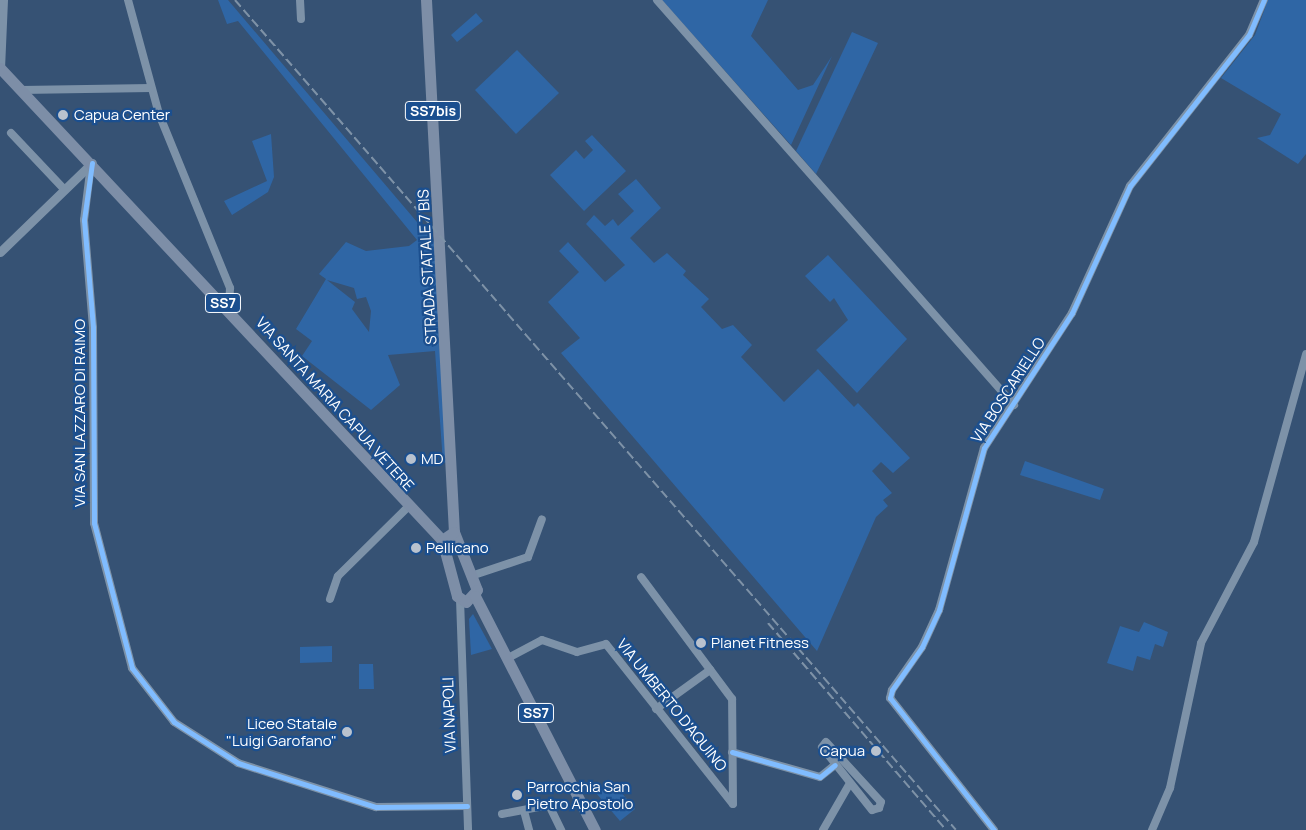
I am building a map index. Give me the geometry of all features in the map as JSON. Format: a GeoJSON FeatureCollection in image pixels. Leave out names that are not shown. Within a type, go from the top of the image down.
{"type":"FeatureCollection","features":[{"type":"Feature","properties":{"kind":"main road","name":"STRADA STATALE 7 BIS"},"geometry":{"type":"LineString","coordinates":[[426,0],[447,351],[454,532]]}},
{"type":"Feature","properties":{"kind":"main road","name":"VIA SANTA MARIA CAPUA VETERE"},"geometry":{"type":"LineString","coordinates":[[2,73],[92,163],[408,506],[442,540]]}},
{"type":"Feature","properties":{"kind":"main road"},"geometry":{"type":"LineString","coordinates":[[442,540],[454,532]]}},
{"type":"Feature","properties":{"kind":"main road","name":"SS7"},"geometry":{"type":"LineString","coordinates":[[454,532],[471,576],[475,596],[595,830]]}},
{"type":"Feature","properties":{"kind":"main road","name":"SS7"},"geometry":{"type":"LineString","coordinates":[[442,540],[460,599]]}},
{"type":"Feature","properties":{"kind":"main road"},"geometry":{"type":"LineString","coordinates":[[460,599],[466,602],[475,596]]}},
{"type":"Feature","properties":{"kind":"street"},"geometry":{"type":"LineString","coordinates":[[2,73],[4,0]]}},
{"type":"Feature","properties":{"kind":"street"},"geometry":{"type":"LineString","coordinates":[[128,0],[151,88],[206,236],[230,288],[229,310]]}},
{"type":"Feature","properties":{"kind":"street"},"geometry":{"type":"LineString","coordinates":[[300,0],[301,19]]}},
{"type":"Feature","properties":{"kind":"street"},"geometry":{"type":"LineString","coordinates":[[657,0],[1014,405]]}},
{"type":"Feature","properties":{"kind":"street","name":"VIA BOSCARIELLO"},"geometry":{"type":"LineString","coordinates":[[994,830],[890,698],[939,610],[984,448],[1014,405],[1072,313],[1130,186],[1249,35],[1264,0]]}},
{"type":"Feature","properties":{"kind":"street"},"geometry":{"type":"LineString","coordinates":[[21,90],[151,88]]}},
{"type":"Feature","properties":{"kind":"street"},"geometry":{"type":"LineString","coordinates":[[12,133],[63,188]]}},
{"type":"Feature","properties":{"kind":"street"},"geometry":{"type":"LineString","coordinates":[[0,252],[63,188],[92,163]]}},
{"type":"Feature","properties":{"kind":"street","name":"VIA SAN LAZZARO DI RAIMO"},"geometry":{"type":"LineString","coordinates":[[92,163],[84,220],[93,328],[94,523],[132,668],[188,734],[238,762],[376,807],[467,806]]}},
{"type":"Feature","properties":{"kind":"street"},"geometry":{"type":"LineString","coordinates":[[1152,830],[1170,788],[1201,644],[1210,618],[1254,542],[1306,354]]}},
{"type":"Feature","properties":{"kind":"street"},"geometry":{"type":"LineString","coordinates":[[330,599],[338,576],[408,506]]}},
{"type":"Feature","properties":{"kind":"street"},"geometry":{"type":"LineString","coordinates":[[471,576],[528,557],[542,519]]}},
{"type":"Feature","properties":{"kind":"street"},"geometry":{"type":"LineString","coordinates":[[641,577],[732,699],[732,752],[820,777],[836,765]]}},
{"type":"Feature","properties":{"kind":"street","name":"VIA NAPOLI"},"geometry":{"type":"LineString","coordinates":[[460,599],[468,830]]}},
{"type":"Feature","properties":{"kind":"street","name":"VIA UMBERTO D'AQUINO"},"geometry":{"type":"LineString","coordinates":[[508,658],[542,640],[577,652],[606,644],[733,804],[732,752]]}},
{"type":"Feature","properties":{"kind":"street"},"geometry":{"type":"LineString","coordinates":[[656,709],[710,670]]}},
{"type":"Feature","properties":{"kind":"street"},"geometry":{"type":"LineString","coordinates":[[826,742],[850,766],[881,802],[879,808],[872,810],[841,772],[822,747],[826,742]]}},
{"type":"Feature","properties":{"kind":"street"},"geometry":{"type":"LineString","coordinates":[[841,772],[841,765],[850,766]]}},
{"type":"Feature","properties":{"kind":"street"},"geometry":{"type":"LineString","coordinates":[[853,786],[862,789],[864,782]]}},
{"type":"Feature","properties":{"kind":"street"},"geometry":{"type":"LineString","coordinates":[[823,830],[853,786]]}},
{"type":"Feature","properties":{"kind":"street"},"geometry":{"type":"LineString","coordinates":[[502,814],[549,805],[561,830]]}},
{"type":"Feature","properties":{"kind":"street"},"geometry":{"type":"LineString","coordinates":[[524,811],[529,830]]}},
{"type":"Feature","properties":{"kind":"shaded area"},"geometry":{"type":"Polygon","coordinates":[[[218,0],[228,0],[434,242],[447,462],[443,463],[435,351],[388,355],[400,385],[371,410],[302,356],[312,341],[296,329],[326,279],[319,274],[346,242],[366,251],[409,246],[417,240],[238,21],[227,24],[218,0]],[[327,280],[355,302],[352,309],[369,332],[371,311],[366,297],[357,299],[354,288],[327,280]]]}},
{"type":"Feature","properties":{"kind":"shaded area"},"geometry":{"type":"Polygon","coordinates":[[[662,0],[768,0],[751,36],[798,90],[813,85],[832,56],[791,145],[662,0]]]}},
{"type":"Feature","properties":{"kind":"shaded area"},"geometry":{"type":"Polygon","coordinates":[[[1268,0],[1306,0],[1306,154],[1298,164],[1257,138],[1270,135],[1281,114],[1221,78],[1255,35],[1268,0]]]}},
{"type":"Feature","properties":{"kind":"shaded area"},"geometry":{"type":"Polygon","coordinates":[[[476,13],[483,21],[457,42],[451,35],[476,13]]]}},
{"type":"Feature","properties":{"kind":"shaded area"},"geometry":{"type":"Polygon","coordinates":[[[852,32],[878,43],[816,174],[796,151],[852,32]]]}},
{"type":"Feature","properties":{"kind":"shaded area"},"geometry":{"type":"Polygon","coordinates":[[[517,50],[559,93],[516,134],[475,90],[517,50]]]}},
{"type":"Feature","properties":{"kind":"shaded area"},"geometry":{"type":"Polygon","coordinates":[[[271,134],[274,177],[268,192],[232,215],[224,201],[267,181],[252,141],[271,134]]]}},
{"type":"Feature","properties":{"kind":"shaded area"},"geometry":{"type":"Polygon","coordinates":[[[592,135],[626,171],[584,211],[550,175],[576,150],[584,159],[593,150],[585,141],[592,135]]]}},
{"type":"Feature","properties":{"kind":"shaded area"},"geometry":{"type":"Polygon","coordinates":[[[636,179],[661,208],[630,238],[654,263],[667,253],[686,271],[683,275],[709,299],[701,307],[722,329],[733,325],[752,345],[741,357],[784,402],[818,369],[854,407],[858,403],[910,458],[893,473],[881,462],[872,471],[892,493],[883,500],[888,506],[876,517],[817,651],[561,353],[580,338],[548,302],[579,272],[559,251],[568,242],[605,282],[625,265],[586,224],[594,215],[605,226],[613,219],[618,226],[634,211],[618,194],[636,179]]]}},
{"type":"Feature","properties":{"kind":"shaded area"},"geometry":{"type":"Polygon","coordinates":[[[828,255],[907,339],[857,393],[816,350],[848,320],[834,298],[830,302],[805,276],[828,255]]]}},
{"type":"Feature","properties":{"kind":"shaded area"},"geometry":{"type":"Polygon","coordinates":[[[1025,461],[1104,489],[1100,500],[1020,475],[1025,461]]]}},
{"type":"Feature","properties":{"kind":"shaded area"},"geometry":{"type":"Polygon","coordinates":[[[473,614],[492,649],[471,655],[469,619],[473,614]]]}},
{"type":"Feature","properties":{"kind":"shaded area"},"geometry":{"type":"Polygon","coordinates":[[[1144,622],[1168,632],[1163,647],[1155,644],[1150,660],[1137,656],[1133,671],[1107,663],[1120,626],[1139,632],[1144,622]]]}},
{"type":"Feature","properties":{"kind":"shaded area"},"geometry":{"type":"Polygon","coordinates":[[[332,646],[332,662],[300,663],[300,647],[332,646]]]}},
{"type":"Feature","properties":{"kind":"shaded area"},"geometry":{"type":"Polygon","coordinates":[[[359,664],[373,664],[374,689],[359,689],[359,664]]]}},
{"type":"Feature","properties":{"kind":"shaded area"},"geometry":{"type":"Polygon","coordinates":[[[611,780],[635,809],[620,821],[596,793],[611,780]]]}},
{"type":"Feature","properties":{"kind":"railway"},"geometry":{"type":"LineString","coordinates":[[235,0],[956,830]]}},
{"type":"Feature","properties":{"kind":"railway"},"geometry":{"type":"LineString","coordinates":[[768,623],[946,830]]}},
{"type":"Feature","properties":{"kind":"cycle path"},"geometry":{"type":"LineString","coordinates":[[994,830],[890,698],[892,690],[922,647],[939,610],[984,448],[1072,313],[1130,186],[1249,35],[1264,0]]}},
{"type":"Feature","properties":{"kind":"cycle path"},"geometry":{"type":"LineString","coordinates":[[92,163],[84,220],[93,328],[94,523],[132,668],[174,722],[238,763],[376,807],[467,806]]}},
{"type":"Feature","properties":{"kind":"cycle path"},"geometry":{"type":"LineString","coordinates":[[732,752],[820,777],[835,765]]}},
{"type":"Feature","properties":{"kind":"place","name":"Capua Center"},"geometry":{"type":"Point","coordinates":[63,115]}},
{"type":"Feature","properties":{"kind":"place","name":"MD"},"geometry":{"type":"Point","coordinates":[411,459]}},
{"type":"Feature","properties":{"kind":"place","name":"Pellicano"},"geometry":{"type":"Point","coordinates":[416,548]}},
{"type":"Feature","properties":{"kind":"place","name":"Planet Fitness"},"geometry":{"type":"Point","coordinates":[701,643]}},
{"type":"Feature","properties":{"kind":"place","name":"Liceo Statale \"Luigi Garofano\""},"geometry":{"type":"Point","coordinates":[347,732]}},
{"type":"Feature","properties":{"kind":"place","name":"Capua"},"geometry":{"type":"Point","coordinates":[876,751]}},
{"type":"Feature","properties":{"kind":"place","name":"Parrocchia San Pietro Apostolo"},"geometry":{"type":"Point","coordinates":[517,795]}}]}
